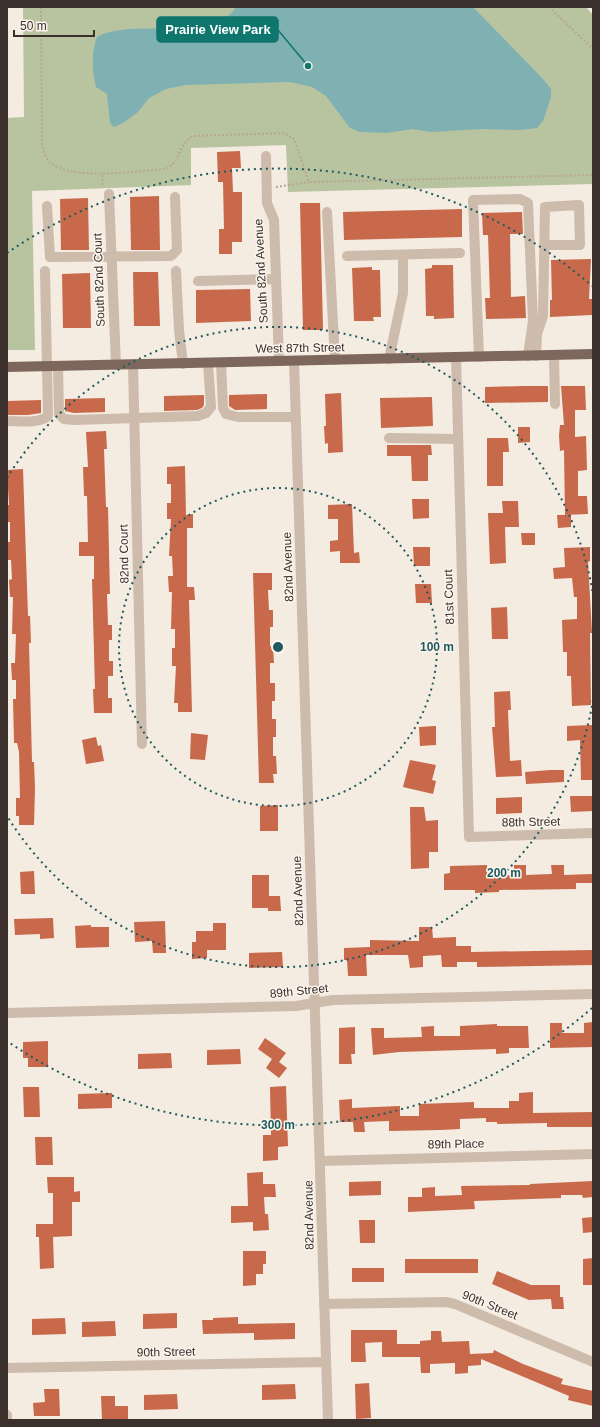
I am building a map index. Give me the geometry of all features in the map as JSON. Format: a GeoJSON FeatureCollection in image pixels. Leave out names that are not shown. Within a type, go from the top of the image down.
{"type":"FeatureCollection","features":[{"type":"Feature","properties":{"kind":"main road","name":"West 87th Street"},"geometry":{"type":"LineString","coordinates":[[7,367],[593,354]]}},
{"type":"Feature","properties":{"kind":"street","name":"South 82nd Avenue"},"geometry":{"type":"LineString","coordinates":[[266,156],[267,203],[274,220],[279,361]]}},
{"type":"Feature","properties":{"kind":"street","name":"South 82nd Court"},"geometry":{"type":"LineString","coordinates":[[109,194],[116,365]]}},
{"type":"Feature","properties":{"kind":"street"},"geometry":{"type":"LineString","coordinates":[[47,206],[50,258],[171,256],[176,250],[175,197]]}},
{"type":"Feature","properties":{"kind":"street"},"geometry":{"type":"LineString","coordinates":[[479,357],[473,200],[520,199],[528,203],[534,321],[532,356]]}},
{"type":"Feature","properties":{"kind":"street"},"geometry":{"type":"LineString","coordinates":[[532,356],[543,316],[545,207],[579,205],[580,244],[545,245]]}},
{"type":"Feature","properties":{"kind":"street"},"geometry":{"type":"LineString","coordinates":[[327,212],[335,360]]}},
{"type":"Feature","properties":{"kind":"street"},"geometry":{"type":"LineString","coordinates":[[347,256],[460,252]]}},
{"type":"Feature","properties":{"kind":"street"},"geometry":{"type":"LineString","coordinates":[[389,359],[403,293],[403,255]]}},
{"type":"Feature","properties":{"kind":"street"},"geometry":{"type":"LineString","coordinates":[[45,271],[53,366],[59,414],[64,419],[74,420],[198,416],[206,413],[211,407],[208,363]]}},
{"type":"Feature","properties":{"kind":"street"},"geometry":{"type":"LineString","coordinates":[[176,271],[178,330],[183,364]]}},
{"type":"Feature","properties":{"kind":"street"},"geometry":{"type":"LineString","coordinates":[[198,281],[276,278]]}},
{"type":"Feature","properties":{"kind":"street"},"geometry":{"type":"LineString","coordinates":[[554,355],[555,404]]}},
{"type":"Feature","properties":{"kind":"street","name":"81st Court"},"geometry":{"type":"LineString","coordinates":[[456,357],[457,439],[469,836]]}},
{"type":"Feature","properties":{"kind":"street","name":"82nd Avenue"},"geometry":{"type":"LineString","coordinates":[[294,361],[328,1420]]}},
{"type":"Feature","properties":{"kind":"street"},"geometry":{"type":"LineString","coordinates":[[221,363],[223,408],[226,414],[238,417],[296,416]]}},
{"type":"Feature","properties":{"kind":"street","name":"82nd Court"},"geometry":{"type":"LineString","coordinates":[[133,365],[142,744]]}},
{"type":"Feature","properties":{"kind":"street"},"geometry":{"type":"LineString","coordinates":[[7,421],[44,420],[48,416],[53,366]]}},
{"type":"Feature","properties":{"kind":"street"},"geometry":{"type":"LineString","coordinates":[[389,438],[457,439]]}},
{"type":"Feature","properties":{"kind":"street","name":"88th Street"},"geometry":{"type":"LineString","coordinates":[[469,836],[593,834]]}},
{"type":"Feature","properties":{"kind":"street","name":"89th Street"},"geometry":{"type":"LineString","coordinates":[[7,1013],[296,1006],[333,1000],[593,994]]}},
{"type":"Feature","properties":{"kind":"street","name":"89th Place"},"geometry":{"type":"LineString","coordinates":[[320,1161],[593,1154]]}},
{"type":"Feature","properties":{"kind":"street","name":"90th Street"},"geometry":{"type":"LineString","coordinates":[[324,1304],[446,1302],[455,1304],[593,1362]]}},
{"type":"Feature","properties":{"kind":"street","name":"90th Street"},"geometry":{"type":"LineString","coordinates":[[7,1368],[326,1362]]}},
{"type":"Feature","properties":{"kind":"street"},"geometry":{"type":"LineString","coordinates":[[7,1415],[7,1420]]}},
{"type":"Feature","properties":{"kind":"path"},"geometry":{"type":"LineString","coordinates":[[549,7],[593,49]]}},
{"type":"Feature","properties":{"kind":"path"},"geometry":{"type":"LineString","coordinates":[[267,188],[309,182]]}},
{"type":"Feature","properties":{"kind":"green space"},"geometry":{"type":"Polygon","coordinates":[[[23,7],[586,7],[593,15],[593,184],[288,192],[286,145],[191,148],[191,185],[32,191],[35,350],[7,350],[7,118],[24,117],[23,7]]]}},
{"type":"Feature","properties":{"kind":"water"},"geometry":{"type":"Polygon","coordinates":[[[236,7],[473,7],[544,80],[551,89],[551,97],[543,121],[537,128],[520,130],[481,129],[431,132],[412,129],[387,133],[360,132],[350,128],[326,96],[312,87],[290,82],[186,85],[166,89],[149,98],[138,112],[123,123],[114,127],[110,123],[107,94],[96,87],[94,75],[93,55],[97,37],[112,31],[192,27],[210,24],[225,18],[236,7]]]}},
{"type":"Feature","properties":{"kind":"building"},"geometry":{"type":"Polygon","coordinates":[[[240,151],[241,168],[232,168],[233,192],[242,192],[242,242],[232,242],[232,254],[219,254],[219,229],[224,229],[223,182],[218,182],[217,152],[240,151]]]}},
{"type":"Feature","properties":{"kind":"building"},"geometry":{"type":"Polygon","coordinates":[[[159,196],[160,250],[131,250],[130,197],[159,196]]]}},
{"type":"Feature","properties":{"kind":"building"},"geometry":{"type":"Polygon","coordinates":[[[88,198],[89,250],[61,250],[60,199],[88,198]]]}},
{"type":"Feature","properties":{"kind":"building"},"geometry":{"type":"Polygon","coordinates":[[[300,203],[320,203],[323,330],[303,330],[300,203]]]}},
{"type":"Feature","properties":{"kind":"building"},"geometry":{"type":"Polygon","coordinates":[[[462,209],[462,237],[344,240],[343,212],[462,209]]]}},
{"type":"Feature","properties":{"kind":"building"},"geometry":{"type":"Polygon","coordinates":[[[522,212],[523,234],[510,234],[511,297],[525,296],[526,318],[486,319],[485,298],[490,298],[488,235],[483,235],[482,213],[522,212]]]}},
{"type":"Feature","properties":{"kind":"building"},"geometry":{"type":"Polygon","coordinates":[[[591,259],[589,299],[592,299],[592,315],[550,317],[550,300],[552,300],[551,260],[591,259]]]}},
{"type":"Feature","properties":{"kind":"building"},"geometry":{"type":"Polygon","coordinates":[[[432,265],[453,265],[454,318],[434,319],[434,316],[426,316],[425,269],[432,268],[432,265]]]}},
{"type":"Feature","properties":{"kind":"building"},"geometry":{"type":"Polygon","coordinates":[[[372,267],[372,270],[380,270],[381,317],[373,317],[374,321],[354,321],[352,268],[372,267]]]}},
{"type":"Feature","properties":{"kind":"building"},"geometry":{"type":"Polygon","coordinates":[[[133,272],[158,272],[160,326],[134,326],[133,272]]]}},
{"type":"Feature","properties":{"kind":"building"},"geometry":{"type":"Polygon","coordinates":[[[90,273],[91,328],[63,328],[62,274],[90,273]]]}},
{"type":"Feature","properties":{"kind":"building"},"geometry":{"type":"Polygon","coordinates":[[[250,289],[251,321],[196,323],[196,290],[250,289]]]}},
{"type":"Feature","properties":{"kind":"building"},"geometry":{"type":"Polygon","coordinates":[[[548,386],[548,402],[485,403],[485,387],[548,386]]]}},
{"type":"Feature","properties":{"kind":"building"},"geometry":{"type":"Polygon","coordinates":[[[561,386],[585,386],[586,410],[575,410],[575,437],[586,436],[587,470],[578,471],[578,496],[587,496],[588,514],[565,515],[564,450],[560,451],[559,436],[560,425],[564,425],[561,386]]]}},
{"type":"Feature","properties":{"kind":"building"},"geometry":{"type":"Polygon","coordinates":[[[341,393],[343,452],[328,453],[328,443],[325,444],[324,426],[326,426],[325,394],[341,393]]]}},
{"type":"Feature","properties":{"kind":"building"},"geometry":{"type":"Polygon","coordinates":[[[267,394],[267,409],[235,410],[229,406],[229,395],[267,394]]]}},
{"type":"Feature","properties":{"kind":"building"},"geometry":{"type":"Polygon","coordinates":[[[204,395],[204,405],[202,408],[197,410],[164,411],[164,396],[204,395]]]}},
{"type":"Feature","properties":{"kind":"building"},"geometry":{"type":"Polygon","coordinates":[[[432,397],[433,426],[381,428],[380,398],[432,397]]]}},
{"type":"Feature","properties":{"kind":"building"},"geometry":{"type":"Polygon","coordinates":[[[105,398],[105,412],[74,413],[65,411],[65,399],[105,398]]]}},
{"type":"Feature","properties":{"kind":"building"},"geometry":{"type":"Polygon","coordinates":[[[41,400],[41,413],[28,415],[7,415],[7,401],[41,400]]]}},
{"type":"Feature","properties":{"kind":"building"},"geometry":{"type":"Polygon","coordinates":[[[518,427],[530,427],[530,442],[518,443],[518,427]]]}},
{"type":"Feature","properties":{"kind":"building"},"geometry":{"type":"Polygon","coordinates":[[[106,431],[107,449],[104,449],[106,507],[108,507],[110,594],[107,594],[108,625],[112,625],[112,640],[109,640],[109,661],[113,661],[113,676],[108,676],[108,698],[112,698],[112,713],[94,713],[93,689],[95,689],[92,579],[94,579],[94,556],[79,556],[79,542],[88,542],[87,496],[84,496],[83,467],[88,467],[86,432],[106,431]]]}},
{"type":"Feature","properties":{"kind":"building"},"geometry":{"type":"Polygon","coordinates":[[[487,438],[508,438],[509,452],[503,452],[503,486],[487,486],[487,438]]]}},
{"type":"Feature","properties":{"kind":"building"},"geometry":{"type":"Polygon","coordinates":[[[387,445],[431,445],[432,455],[428,455],[428,481],[412,481],[411,456],[387,456],[387,445]]]}},
{"type":"Feature","properties":{"kind":"building"},"geometry":{"type":"Polygon","coordinates":[[[185,466],[186,515],[193,514],[193,528],[187,528],[187,587],[194,587],[195,600],[189,600],[192,712],[178,712],[178,703],[174,703],[176,666],[172,666],[172,648],[175,648],[175,629],[171,629],[172,592],[169,592],[168,576],[173,576],[172,556],[169,556],[171,519],[167,519],[167,503],[171,503],[171,484],[167,484],[167,467],[185,466]]]}},
{"type":"Feature","properties":{"kind":"building"},"geometry":{"type":"Polygon","coordinates":[[[23,469],[28,616],[30,616],[31,643],[29,643],[32,762],[34,762],[35,788],[34,825],[19,825],[19,816],[16,816],[16,798],[20,798],[19,752],[17,743],[14,743],[13,699],[16,699],[16,680],[12,680],[11,663],[15,663],[16,634],[12,634],[13,597],[10,597],[9,580],[12,579],[11,560],[8,560],[10,522],[7,522],[7,505],[9,505],[7,470],[23,469]]]}},
{"type":"Feature","properties":{"kind":"building"},"geometry":{"type":"Polygon","coordinates":[[[412,499],[429,499],[429,518],[413,519],[412,499]]]}},
{"type":"Feature","properties":{"kind":"building"},"geometry":{"type":"Polygon","coordinates":[[[502,501],[518,501],[519,527],[505,527],[506,563],[490,564],[488,513],[503,513],[502,501]]]}},
{"type":"Feature","properties":{"kind":"building"},"geometry":{"type":"Polygon","coordinates":[[[352,504],[354,553],[359,552],[360,563],[340,563],[340,551],[330,552],[330,541],[338,540],[338,519],[328,519],[328,505],[352,504]]]}},
{"type":"Feature","properties":{"kind":"building"},"geometry":{"type":"Polygon","coordinates":[[[557,515],[571,515],[571,527],[558,528],[557,515]]]}},
{"type":"Feature","properties":{"kind":"building"},"geometry":{"type":"Polygon","coordinates":[[[521,533],[535,533],[535,545],[522,545],[521,533]]]}},
{"type":"Feature","properties":{"kind":"building"},"geometry":{"type":"Polygon","coordinates":[[[413,547],[430,547],[430,566],[414,566],[413,547]]]}},
{"type":"Feature","properties":{"kind":"building"},"geometry":{"type":"Polygon","coordinates":[[[590,547],[590,561],[588,562],[592,633],[590,633],[591,705],[572,706],[571,676],[567,676],[567,652],[563,652],[562,620],[577,619],[577,597],[574,597],[572,578],[554,579],[553,568],[565,567],[564,548],[590,547]]]}},
{"type":"Feature","properties":{"kind":"building"},"geometry":{"type":"Polygon","coordinates":[[[253,573],[272,573],[272,590],[268,590],[269,610],[273,610],[273,627],[270,627],[270,646],[273,646],[274,663],[270,663],[270,683],[275,683],[275,701],[272,701],[272,719],[276,719],[276,737],[273,737],[273,756],[276,756],[277,774],[273,774],[274,783],[259,783],[253,573]]]}},
{"type":"Feature","properties":{"kind":"building"},"geometry":{"type":"Polygon","coordinates":[[[415,584],[431,584],[432,603],[416,603],[415,584]]]}},
{"type":"Feature","properties":{"kind":"building"},"geometry":{"type":"Polygon","coordinates":[[[507,607],[508,639],[492,639],[491,608],[507,607]]]}},
{"type":"Feature","properties":{"kind":"building"},"geometry":{"type":"Polygon","coordinates":[[[510,691],[511,710],[508,710],[510,761],[521,760],[522,776],[496,777],[492,727],[495,727],[494,692],[510,691]]]}},
{"type":"Feature","properties":{"kind":"building"},"geometry":{"type":"Polygon","coordinates":[[[592,725],[593,780],[581,780],[580,740],[567,741],[567,726],[592,725]]]}},
{"type":"Feature","properties":{"kind":"building"},"geometry":{"type":"Polygon","coordinates":[[[436,726],[436,745],[420,746],[419,727],[436,726]]]}},
{"type":"Feature","properties":{"kind":"building"},"geometry":{"type":"Polygon","coordinates":[[[191,733],[208,735],[205,760],[190,759],[191,733]]]}},
{"type":"Feature","properties":{"kind":"building"},"geometry":{"type":"Polygon","coordinates":[[[96,737],[98,746],[101,745],[104,761],[86,764],[82,740],[96,737]]]}},
{"type":"Feature","properties":{"kind":"building"},"geometry":{"type":"Polygon","coordinates":[[[410,760],[436,765],[432,780],[436,781],[433,794],[403,787],[410,760]]]}},
{"type":"Feature","properties":{"kind":"building"},"geometry":{"type":"Polygon","coordinates":[[[564,770],[564,782],[526,784],[525,772],[564,770]]]}},
{"type":"Feature","properties":{"kind":"building"},"geometry":{"type":"Polygon","coordinates":[[[570,796],[593,796],[593,811],[571,812],[570,796]]]}},
{"type":"Feature","properties":{"kind":"building"},"geometry":{"type":"Polygon","coordinates":[[[522,797],[522,813],[496,814],[496,798],[522,797]]]}},
{"type":"Feature","properties":{"kind":"building"},"geometry":{"type":"Polygon","coordinates":[[[278,805],[278,831],[260,831],[260,806],[278,805]]]}},
{"type":"Feature","properties":{"kind":"building"},"geometry":{"type":"Polygon","coordinates":[[[410,807],[424,807],[426,821],[438,820],[438,852],[429,852],[429,868],[411,869],[410,807]]]}},
{"type":"Feature","properties":{"kind":"building"},"geometry":{"type":"Polygon","coordinates":[[[487,865],[487,876],[514,875],[514,865],[526,865],[526,875],[552,874],[551,865],[564,865],[564,875],[593,874],[593,883],[576,883],[576,889],[499,890],[499,892],[475,893],[475,890],[444,890],[444,874],[450,873],[450,866],[487,865]]]}},
{"type":"Feature","properties":{"kind":"building"},"geometry":{"type":"Polygon","coordinates":[[[34,871],[35,894],[21,894],[20,872],[34,871]]]}},
{"type":"Feature","properties":{"kind":"building"},"geometry":{"type":"Polygon","coordinates":[[[252,875],[269,875],[269,896],[280,896],[281,911],[268,911],[268,908],[252,908],[252,875]]]}},
{"type":"Feature","properties":{"kind":"building"},"geometry":{"type":"Polygon","coordinates":[[[53,918],[54,938],[40,939],[40,934],[15,935],[14,919],[53,918]]]}},
{"type":"Feature","properties":{"kind":"building"},"geometry":{"type":"Polygon","coordinates":[[[165,921],[166,953],[153,953],[152,941],[135,942],[134,922],[165,921]]]}},
{"type":"Feature","properties":{"kind":"building"},"geometry":{"type":"Polygon","coordinates":[[[213,923],[226,923],[226,950],[207,950],[207,958],[192,959],[192,942],[196,942],[196,931],[213,931],[213,923]]]}},
{"type":"Feature","properties":{"kind":"building"},"geometry":{"type":"Polygon","coordinates":[[[91,925],[91,927],[109,927],[109,947],[76,948],[75,926],[91,925]]]}},
{"type":"Feature","properties":{"kind":"building"},"geometry":{"type":"Polygon","coordinates":[[[419,927],[432,927],[433,938],[456,937],[456,946],[471,946],[471,952],[593,950],[593,965],[477,967],[477,962],[457,962],[457,967],[442,967],[441,955],[423,956],[423,967],[410,968],[408,955],[366,955],[367,976],[348,976],[347,960],[344,960],[344,948],[370,947],[370,940],[419,941],[419,927]]]}},
{"type":"Feature","properties":{"kind":"building"},"geometry":{"type":"Polygon","coordinates":[[[282,952],[283,967],[249,968],[249,953],[282,952]]]}},
{"type":"Feature","properties":{"kind":"building"},"geometry":{"type":"Polygon","coordinates":[[[593,1022],[593,1047],[550,1048],[550,1023],[562,1023],[562,1033],[584,1033],[584,1023],[593,1022]]]}},
{"type":"Feature","properties":{"kind":"building"},"geometry":{"type":"Polygon","coordinates":[[[497,1024],[497,1026],[528,1026],[529,1048],[509,1048],[509,1053],[496,1054],[496,1049],[399,1052],[373,1055],[371,1028],[384,1028],[384,1038],[422,1037],[421,1027],[434,1026],[434,1036],[460,1036],[460,1026],[497,1024]]]}},
{"type":"Feature","properties":{"kind":"building"},"geometry":{"type":"Polygon","coordinates":[[[355,1027],[355,1054],[351,1054],[352,1064],[339,1064],[339,1028],[355,1027]]]}},
{"type":"Feature","properties":{"kind":"building"},"geometry":{"type":"Polygon","coordinates":[[[265,1038],[286,1053],[279,1062],[287,1068],[279,1078],[266,1068],[272,1059],[258,1049],[265,1038]]]}},
{"type":"Feature","properties":{"kind":"building"},"geometry":{"type":"Polygon","coordinates":[[[48,1041],[48,1067],[28,1067],[28,1058],[23,1058],[23,1042],[48,1041]]]}},
{"type":"Feature","properties":{"kind":"building"},"geometry":{"type":"Polygon","coordinates":[[[240,1049],[241,1064],[207,1065],[207,1050],[240,1049]]]}},
{"type":"Feature","properties":{"kind":"building"},"geometry":{"type":"Polygon","coordinates":[[[171,1053],[172,1068],[138,1069],[138,1054],[171,1053]]]}},
{"type":"Feature","properties":{"kind":"building"},"geometry":{"type":"Polygon","coordinates":[[[286,1086],[288,1146],[278,1147],[278,1160],[263,1161],[263,1135],[271,1135],[270,1087],[286,1086]]]}},
{"type":"Feature","properties":{"kind":"building"},"geometry":{"type":"Polygon","coordinates":[[[23,1087],[39,1087],[40,1117],[24,1117],[23,1087]]]}},
{"type":"Feature","properties":{"kind":"building"},"geometry":{"type":"Polygon","coordinates":[[[533,1092],[533,1113],[593,1112],[593,1127],[547,1127],[547,1123],[497,1124],[497,1122],[486,1122],[486,1118],[460,1119],[460,1129],[440,1130],[389,1131],[389,1121],[364,1122],[365,1132],[354,1132],[353,1122],[340,1122],[339,1100],[352,1099],[352,1108],[400,1106],[400,1116],[419,1116],[419,1104],[474,1102],[474,1108],[509,1108],[509,1101],[519,1101],[519,1093],[533,1092]]]}},
{"type":"Feature","properties":{"kind":"building"},"geometry":{"type":"Polygon","coordinates":[[[112,1093],[112,1108],[78,1109],[78,1094],[112,1093]]]}},
{"type":"Feature","properties":{"kind":"building"},"geometry":{"type":"Polygon","coordinates":[[[35,1137],[52,1137],[53,1165],[36,1165],[35,1137]]]}},
{"type":"Feature","properties":{"kind":"building"},"geometry":{"type":"Polygon","coordinates":[[[263,1172],[263,1184],[275,1184],[276,1197],[264,1197],[265,1214],[268,1214],[269,1230],[253,1231],[253,1222],[231,1223],[231,1206],[248,1206],[247,1173],[263,1172]]]}},
{"type":"Feature","properties":{"kind":"building"},"geometry":{"type":"Polygon","coordinates":[[[47,1177],[74,1177],[74,1192],[80,1191],[80,1202],[72,1202],[72,1236],[53,1237],[54,1268],[40,1269],[39,1237],[36,1237],[36,1224],[53,1224],[53,1193],[48,1193],[47,1177]]]}},
{"type":"Feature","properties":{"kind":"building"},"geometry":{"type":"Polygon","coordinates":[[[381,1181],[381,1195],[349,1196],[349,1182],[381,1181]]]}},
{"type":"Feature","properties":{"kind":"building"},"geometry":{"type":"Polygon","coordinates":[[[593,1181],[593,1197],[583,1198],[582,1195],[561,1195],[561,1198],[474,1201],[475,1209],[408,1212],[408,1197],[422,1197],[422,1188],[435,1187],[435,1196],[462,1195],[461,1186],[530,1185],[593,1181]]]}},
{"type":"Feature","properties":{"kind":"building"},"geometry":{"type":"Polygon","coordinates":[[[593,1217],[593,1232],[583,1233],[582,1218],[593,1217]]]}},
{"type":"Feature","properties":{"kind":"building"},"geometry":{"type":"Polygon","coordinates":[[[359,1220],[375,1220],[375,1243],[360,1243],[359,1220]]]}},
{"type":"Feature","properties":{"kind":"building"},"geometry":{"type":"Polygon","coordinates":[[[243,1251],[266,1251],[266,1264],[263,1264],[263,1274],[256,1274],[256,1285],[243,1286],[243,1251]]]}},
{"type":"Feature","properties":{"kind":"building"},"geometry":{"type":"Polygon","coordinates":[[[593,1258],[593,1285],[583,1285],[583,1259],[593,1258]]]}},
{"type":"Feature","properties":{"kind":"building"},"geometry":{"type":"Polygon","coordinates":[[[405,1259],[478,1259],[478,1273],[405,1273],[405,1259]]]}},
{"type":"Feature","properties":{"kind":"building"},"geometry":{"type":"Polygon","coordinates":[[[352,1268],[384,1268],[384,1282],[352,1282],[352,1268]]]}},
{"type":"Feature","properties":{"kind":"building"},"geometry":{"type":"Polygon","coordinates":[[[497,1271],[531,1285],[560,1285],[560,1297],[563,1297],[564,1309],[552,1309],[551,1299],[529,1300],[492,1284],[497,1271]]]}},
{"type":"Feature","properties":{"kind":"building"},"geometry":{"type":"Polygon","coordinates":[[[177,1313],[177,1328],[143,1329],[143,1314],[177,1313]]]}},
{"type":"Feature","properties":{"kind":"building"},"geometry":{"type":"Polygon","coordinates":[[[238,1317],[238,1324],[295,1323],[295,1339],[254,1340],[254,1333],[203,1334],[202,1320],[238,1317]]]}},
{"type":"Feature","properties":{"kind":"building"},"geometry":{"type":"Polygon","coordinates":[[[65,1318],[66,1334],[32,1335],[32,1319],[65,1318]]]}},
{"type":"Feature","properties":{"kind":"building"},"geometry":{"type":"Polygon","coordinates":[[[115,1321],[116,1336],[82,1337],[82,1322],[115,1321]]]}},
{"type":"Feature","properties":{"kind":"building"},"geometry":{"type":"Polygon","coordinates":[[[351,1330],[397,1330],[397,1344],[420,1344],[420,1341],[431,1340],[431,1331],[441,1331],[442,1342],[469,1341],[470,1354],[493,1353],[494,1350],[523,1364],[563,1379],[561,1384],[593,1391],[593,1406],[568,1400],[569,1396],[481,1359],[481,1365],[468,1366],[468,1373],[455,1374],[455,1363],[430,1364],[430,1373],[421,1373],[420,1357],[382,1357],[382,1342],[365,1343],[366,1362],[351,1362],[351,1330]]]}},
{"type":"Feature","properties":{"kind":"building"},"geometry":{"type":"Polygon","coordinates":[[[369,1383],[371,1418],[356,1419],[355,1384],[369,1383]]]}},
{"type":"Feature","properties":{"kind":"building"},"geometry":{"type":"Polygon","coordinates":[[[295,1384],[296,1399],[262,1400],[262,1385],[295,1384]]]}},
{"type":"Feature","properties":{"kind":"building"},"geometry":{"type":"Polygon","coordinates":[[[44,1389],[59,1389],[60,1416],[34,1416],[33,1403],[45,1402],[44,1389]]]}},
{"type":"Feature","properties":{"kind":"building"},"geometry":{"type":"Polygon","coordinates":[[[177,1394],[178,1409],[144,1410],[144,1395],[177,1394]]]}},
{"type":"Feature","properties":{"kind":"building"},"geometry":{"type":"Polygon","coordinates":[[[101,1396],[115,1396],[115,1406],[128,1406],[128,1420],[102,1420],[101,1396]]]}},
{"type":"Feature","properties":{"kind":"place","name":"Prairie View Park"},"geometry":{"type":"Point","coordinates":[308,66]}}]}
